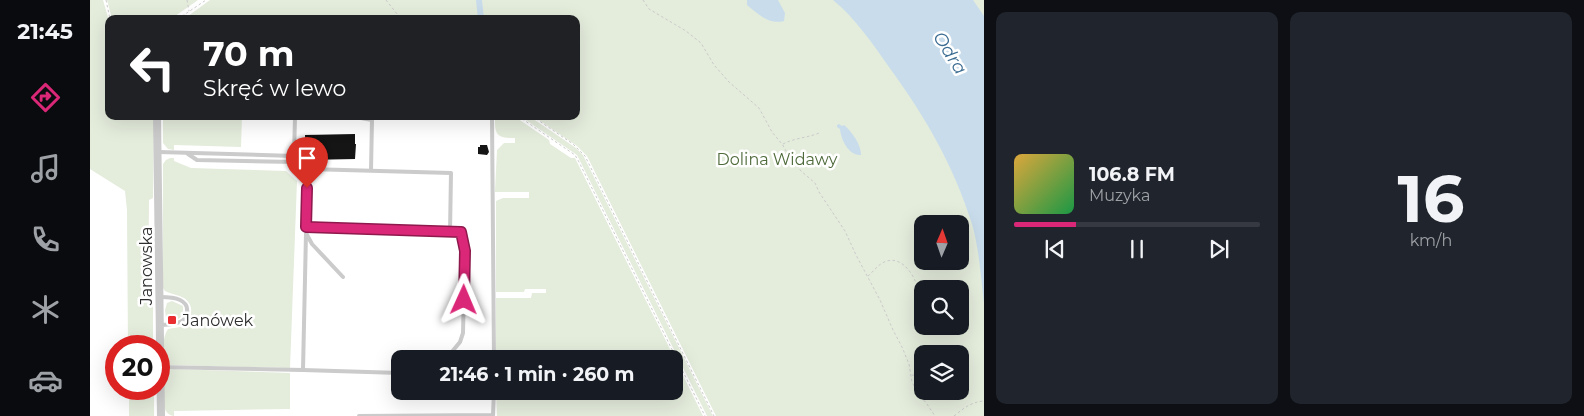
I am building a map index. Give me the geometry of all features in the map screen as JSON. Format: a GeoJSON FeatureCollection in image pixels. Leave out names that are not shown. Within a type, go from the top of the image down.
{"type":"FeatureCollection","features":[{"type":"Feature","properties":{"kind":"street","name":"Janowska"},"geometry":{"type":"LineString","coordinates":[[157,120],[160,335]]}},
{"type":"Feature","properties":{"kind":"street","name":"Janowska"},"geometry":{"type":"LineString","coordinates":[[161,400],[161,416]]}},
{"type":"Feature","properties":{"kind":"lane"},"geometry":{"type":"LineString","coordinates":[[294,120],[294,162]]}},
{"type":"Feature","properties":{"kind":"lane"},"geometry":{"type":"LineString","coordinates":[[372,120],[372,170]]}},
{"type":"Feature","properties":{"kind":"lane"},"geometry":{"type":"LineString","coordinates":[[492,120],[494,350]]}},
{"type":"Feature","properties":{"kind":"lane"},"geometry":{"type":"LineString","coordinates":[[158,152],[294,156]]}},
{"type":"Feature","properties":{"kind":"lane"},"geometry":{"type":"LineString","coordinates":[[186,153],[197,160],[294,162],[308,169],[451,173],[450,232]]}},
{"type":"Feature","properties":{"kind":"lane"},"geometry":{"type":"LineString","coordinates":[[303,370],[308,169]]}},
{"type":"Feature","properties":{"kind":"lane"},"geometry":{"type":"LineString","coordinates":[[306,227],[461,232],[465,251],[464,325],[460,342],[453,350]]}},
{"type":"Feature","properties":{"kind":"lane"},"geometry":{"type":"LineString","coordinates":[[306,233],[312,244],[343,277]]}},
{"type":"Feature","properties":{"kind":"lane"},"geometry":{"type":"LineString","coordinates":[[160,297],[182,300],[186,304],[188,312],[184,320],[180,322],[160,325]]}},
{"type":"Feature","properties":{"kind":"lane"},"geometry":{"type":"LineString","coordinates":[[170,367],[391,373]]}},
{"type":"Feature","properties":{"kind":"lane"},"geometry":{"type":"LineString","coordinates":[[358,416],[493,415],[494,400]]}},
{"type":"Feature","properties":{"kind":"path"},"geometry":{"type":"LineString","coordinates":[[106,0],[109,15]]}},
{"type":"Feature","properties":{"kind":"path"},"geometry":{"type":"LineString","coordinates":[[187,0],[189,12]]}},
{"type":"Feature","properties":{"kind":"path"},"geometry":{"type":"LineString","coordinates":[[184,15],[206,0]]}},
{"type":"Feature","properties":{"kind":"path"},"geometry":{"type":"LineString","coordinates":[[386,0],[398,15]]}},
{"type":"Feature","properties":{"kind":"path"},"geometry":{"type":"LineString","coordinates":[[643,0],[648,9],[686,31],[700,43],[714,65],[729,82],[758,108],[789,156],[814,183],[845,231],[902,347],[912,375],[912,382],[935,416]]}},
{"type":"Feature","properties":{"kind":"path"},"geometry":{"type":"LineString","coordinates":[[524,120],[575,155],[706,416]]}},
{"type":"Feature","properties":{"kind":"path"},"geometry":{"type":"LineString","coordinates":[[538,120],[580,150],[585,156],[714,416]]}},
{"type":"Feature","properties":{"kind":"path"},"geometry":{"type":"LineString","coordinates":[[782,144],[789,140],[819,133]]}},
{"type":"Feature","properties":{"kind":"path"},"geometry":{"type":"LineString","coordinates":[[575,155],[580,150]]}},
{"type":"Feature","properties":{"kind":"path"},"geometry":{"type":"LineString","coordinates":[[867,276],[885,261],[892,260],[906,267],[915,280]]}},
{"type":"Feature","properties":{"kind":"path"},"geometry":{"type":"LineString","coordinates":[[954,416],[965,406],[984,401]]}},
{"type":"Feature","properties":{"kind":"green space"},"geometry":{"type":"Polygon","coordinates":[[[90,0],[103,0],[107,15],[105,15],[105,120],[154,120],[153,198],[149,200],[148,305],[153,307],[153,335],[128,335],[127,210],[125,191],[90,169],[90,0]]]}},
{"type":"Feature","properties":{"kind":"green space"},"geometry":{"type":"Polygon","coordinates":[[[107,0],[198,0],[177,15],[111,15],[107,0]]]}},
{"type":"Feature","properties":{"kind":"green space","name":"Dolina Widawy"},"geometry":{"type":"Polygon","coordinates":[[[210,0],[984,0],[984,416],[716,416],[587,156],[577,146],[539,120],[580,120],[580,15],[189,15],[210,0]]]}},
{"type":"Feature","properties":{"kind":"green space"},"geometry":{"type":"Polygon","coordinates":[[[163,120],[242,120],[241,147],[174,145],[174,150],[168,149],[163,143],[163,120]]]}},
{"type":"Feature","properties":{"kind":"green space"},"geometry":{"type":"Polygon","coordinates":[[[495,120],[520,120],[549,140],[550,144],[571,158],[575,158],[671,350],[496,350],[496,298],[531,298],[532,293],[546,293],[546,289],[525,289],[524,292],[496,292],[496,201],[503,198],[529,198],[529,192],[495,192],[497,150],[504,143],[515,143],[515,138],[500,136],[496,131],[495,120]]]}},
{"type":"Feature","properties":{"kind":"green space"},"geometry":{"type":"Polygon","coordinates":[[[526,120],[535,120],[576,148],[583,155],[680,350],[674,350],[577,155],[526,120]]]}},
{"type":"Feature","properties":{"kind":"green space"},"geometry":{"type":"Polygon","coordinates":[[[174,158],[174,161],[191,168],[286,171],[297,181],[290,368],[170,365],[170,335],[165,335],[166,333],[168,329],[180,327],[184,324],[190,317],[191,309],[188,301],[184,298],[165,291],[163,288],[163,164],[166,160],[174,158]]]}},
{"type":"Feature","properties":{"kind":"green space"},"geometry":{"type":"Polygon","coordinates":[[[172,301],[183,306],[183,313],[180,318],[172,321],[166,318],[165,310],[167,303],[172,301]]]}},
{"type":"Feature","properties":{"kind":"green space"},"geometry":{"type":"Polygon","coordinates":[[[683,356],[713,416],[707,416],[683,368],[683,356]]]}},
{"type":"Feature","properties":{"kind":"green space"},"geometry":{"type":"Polygon","coordinates":[[[170,370],[290,373],[290,409],[174,411],[174,416],[172,416],[167,413],[164,407],[164,400],[170,400],[170,370]]]}},
{"type":"Feature","properties":{"kind":"green space"},"geometry":{"type":"Polygon","coordinates":[[[683,375],[703,416],[497,416],[496,400],[683,400],[683,375]]]}},
{"type":"Feature","properties":{"kind":"green space"},"geometry":{"type":"Polygon","coordinates":[[[129,400],[154,400],[154,416],[129,416],[129,400]]]}},
{"type":"Feature","properties":{"kind":"water"},"geometry":{"type":"Polygon","coordinates":[[[476,0],[482,0],[484,15],[478,15],[476,0]]]}},
{"type":"Feature","properties":{"kind":"water"},"geometry":{"type":"Polygon","coordinates":[[[747,0],[778,0],[785,13],[784,21],[779,22],[764,18],[747,5],[747,0]]]}},
{"type":"Feature","properties":{"kind":"water","name":"Odra"},"geometry":{"type":"Polygon","coordinates":[[[833,0],[973,0],[984,16],[984,303],[978,253],[972,224],[947,161],[927,123],[876,49],[849,15],[833,0]]]}},
{"type":"Feature","properties":{"kind":"water"},"geometry":{"type":"Polygon","coordinates":[[[839,124],[844,125],[853,135],[858,143],[861,155],[853,153],[846,146],[840,129],[837,127],[839,124]]]}},
{"type":"Feature","properties":{"kind":"building"},"geometry":{"type":"Polygon","coordinates":[[[355,134],[355,159],[306,160],[305,135],[355,134]]]}},
{"type":"Feature","properties":{"kind":"building"},"geometry":{"type":"Polygon","coordinates":[[[480,145],[487,145],[489,152],[487,155],[478,154],[478,147],[480,145]]]}},
{"type":"Feature","properties":{"kind":"place","name":"Janówek"},"geometry":{"type":"Point","coordinates":[172,320]}},
{"type":"Feature","properties":{"kind":"route"},"geometry":{"type":"LineString","coordinates":[[307,188],[306,227],[461,232],[465,251],[464,300]]}}]}
